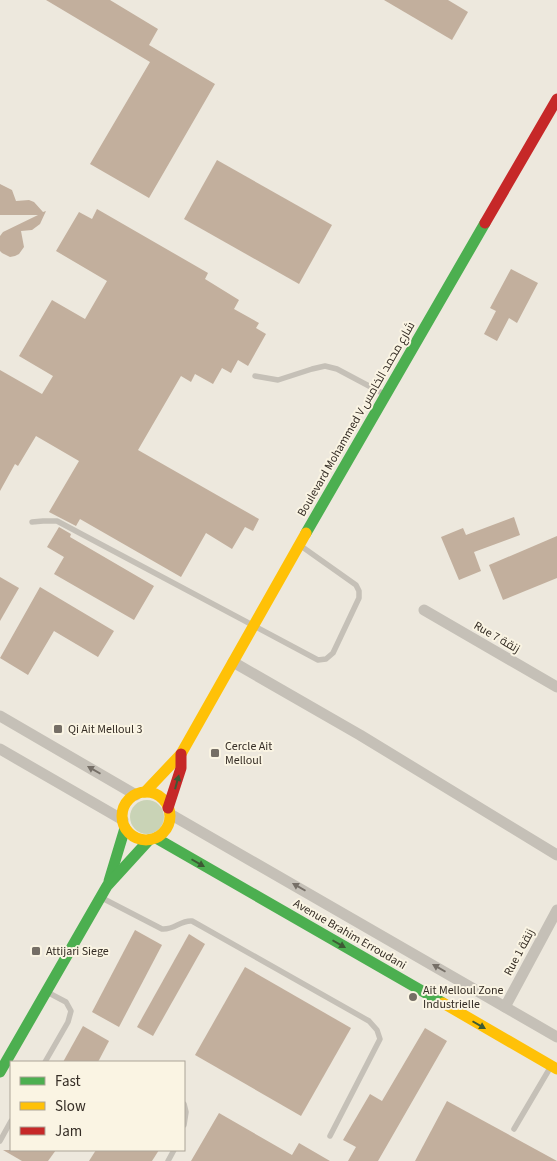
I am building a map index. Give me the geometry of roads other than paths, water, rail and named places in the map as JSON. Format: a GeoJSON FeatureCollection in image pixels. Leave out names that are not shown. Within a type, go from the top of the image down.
{"type":"FeatureCollection","features":[{"type":"Feature","properties":{"kind":"main road","name":"Boulevard Mohammed V شارع محمد الخامس"},"geometry":{"type":"LineString","coordinates":[[140,793],[181,754],[299,544],[557,99]]}},
{"type":"Feature","properties":{"kind":"main road","name":"Boulevard Mohammed V شارع محمد الخامس"},"geometry":{"type":"LineString","coordinates":[[169,811],[181,768],[181,754]]}},
{"type":"Feature","properties":{"kind":"main road"},"geometry":{"type":"LineString","coordinates":[[0,1072],[107,886],[152,839],[166,828],[169,811],[159,796],[140,793],[125,805],[122,812],[124,824],[107,886]]}},
{"type":"Feature","properties":{"kind":"main road"},"geometry":{"type":"LineString","coordinates":[[124,824],[135,837],[152,839]]}},
{"type":"Feature","properties":{"kind":"main road","name":"Avenue Brahim Erroudani"},"geometry":{"type":"LineString","coordinates":[[152,839],[555,1064]]}},
{"type":"Feature","properties":{"kind":"street","name":"Rue 7 زنقة"},"geometry":{"type":"LineString","coordinates":[[424,610],[557,687]]}},
{"type":"Feature","properties":{"kind":"street"},"geometry":{"type":"LineString","coordinates":[[233,662],[360,735],[557,855]]}},
{"type":"Feature","properties":{"kind":"street"},"geometry":{"type":"LineString","coordinates":[[0,716],[140,793]]}},
{"type":"Feature","properties":{"kind":"street"},"geometry":{"type":"LineString","coordinates":[[0,749],[124,824]]}},
{"type":"Feature","properties":{"kind":"street","name":"Avenue Brahim Erroudani"},"geometry":{"type":"LineString","coordinates":[[169,811],[557,1037]]}},
{"type":"Feature","properties":{"kind":"street","name":"Rue 1 زنقة"},"geometry":{"type":"LineString","coordinates":[[505,1007],[557,910]]}},
{"type":"Feature","properties":{"kind":"lane"},"geometry":{"type":"LineString","coordinates":[[254,376],[278,380],[312,368],[325,366],[337,369],[386,395]]}},
{"type":"Feature","properties":{"kind":"lane"},"geometry":{"type":"LineString","coordinates":[[32,522],[42,520],[57,521],[318,660],[326,659],[333,654],[359,598],[359,591],[356,585],[299,544]]}},
{"type":"Feature","properties":{"kind":"lane"},"geometry":{"type":"LineString","coordinates":[[100,897],[162,929],[172,929],[182,921],[192,921],[368,1021],[378,1030],[380,1040],[330,1136]]}},
{"type":"Feature","properties":{"kind":"lane"},"geometry":{"type":"LineString","coordinates":[[45,991],[66,1002],[71,1011],[68,1022],[46,1061]]}},
{"type":"Feature","properties":{"kind":"lane"},"geometry":{"type":"LineString","coordinates":[[514,1129],[555,1064]]}},
{"type":"Feature","properties":{"kind":"lane"},"geometry":{"type":"LineString","coordinates":[[0,1141],[10,1123]]}},
{"type":"Feature","properties":{"kind":"place","name":"Qi Ait Melloul 3"},"geometry":{"type":"Point","coordinates":[58,729]}},
{"type":"Feature","properties":{"kind":"place","name":"Cercle Ait Melloul"},"geometry":{"type":"Point","coordinates":[215,753]}},
{"type":"Feature","properties":{"kind":"place","name":"Attijari Siege"},"geometry":{"type":"Point","coordinates":[36,951]}},
{"type":"Feature","properties":{"kind":"place","name":"Ait Melloul Zone Industrielle"},"geometry":{"type":"Point","coordinates":[413,997]}}]}
